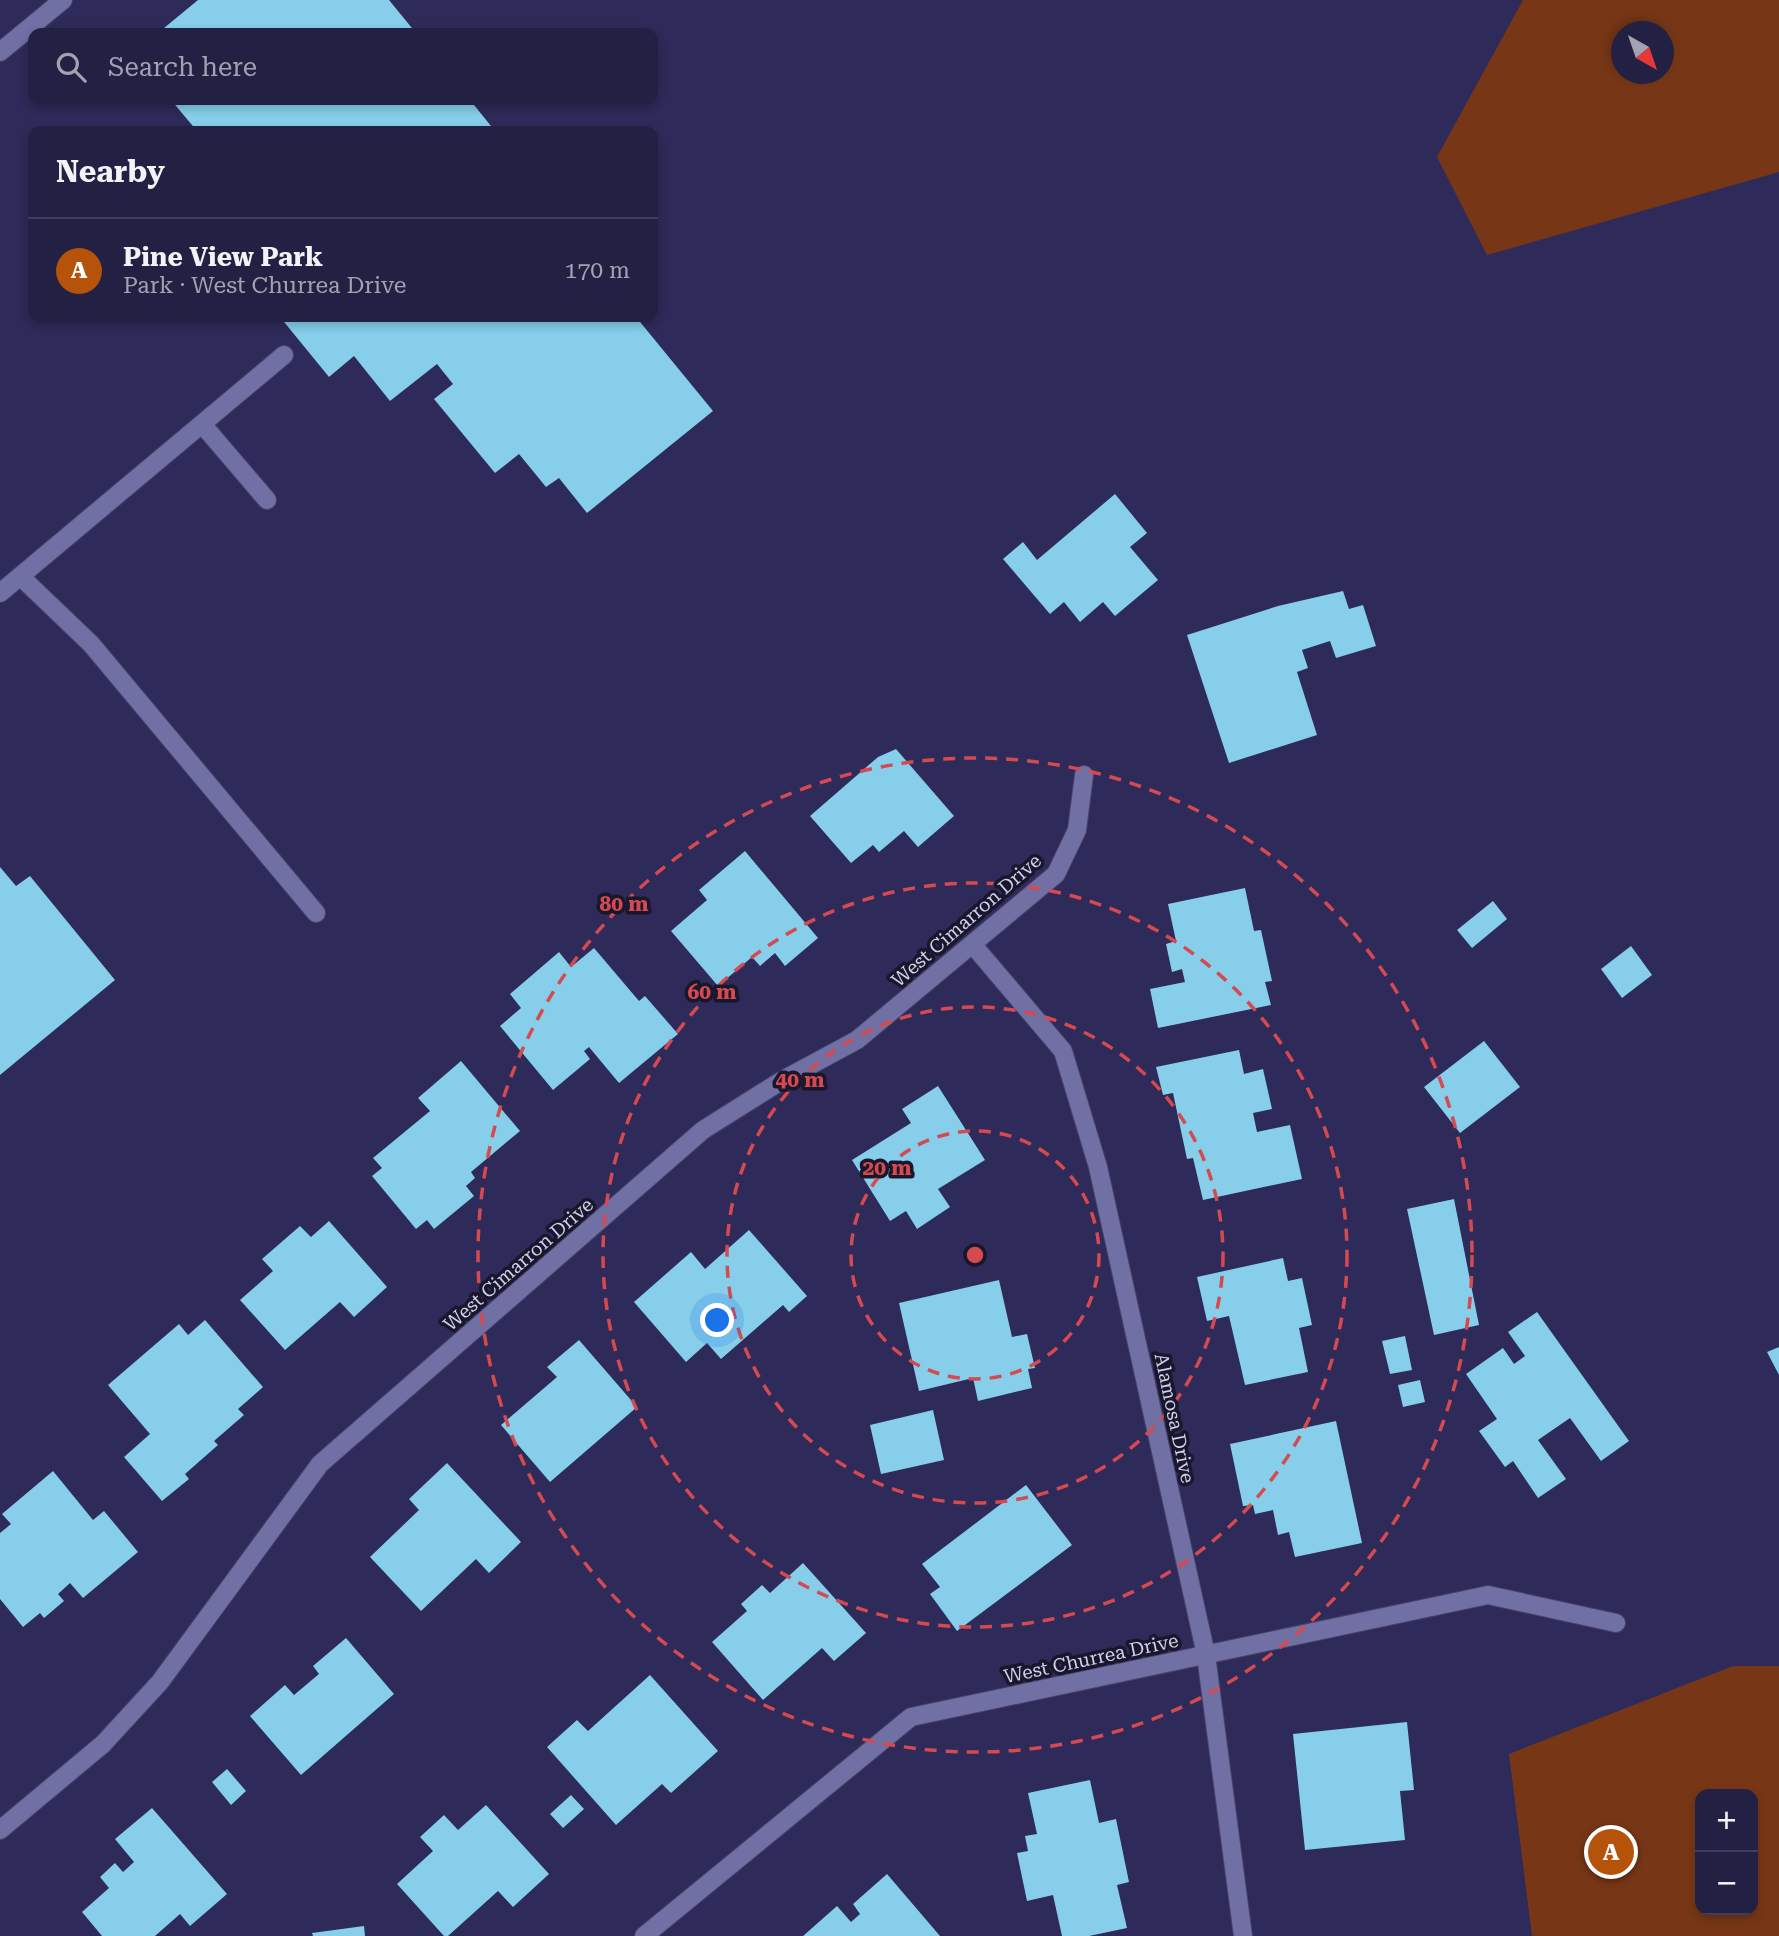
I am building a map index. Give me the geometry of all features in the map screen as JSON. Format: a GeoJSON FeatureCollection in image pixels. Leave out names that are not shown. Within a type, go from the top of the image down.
{"type":"FeatureCollection","features":[{"type":"Feature","properties":{"kind":"street"},"geometry":{"type":"LineString","coordinates":[[29,28],[62,0]]}},
{"type":"Feature","properties":{"kind":"street"},"geometry":{"type":"LineString","coordinates":[[0,52],[28,29]]}},
{"type":"Feature","properties":{"kind":"street"},"geometry":{"type":"LineString","coordinates":[[0,593],[284,355]]}},
{"type":"Feature","properties":{"kind":"street"},"geometry":{"type":"LineString","coordinates":[[202,424],[267,500]]}},
{"type":"Feature","properties":{"kind":"street"},"geometry":{"type":"LineString","coordinates":[[20,576],[91,644],[317,913]]}},
{"type":"Feature","properties":{"kind":"street","name":"West Cimarron Drive"},"geometry":{"type":"LineString","coordinates":[[0,1830],[103,1744],[160,1682],[320,1464],[703,1130],[781,1081],[857,1040],[1056,874],[1077,830],[1084,775]]}},
{"type":"Feature","properties":{"kind":"street","name":"Alamosa Drive"},"geometry":{"type":"LineString","coordinates":[[973,945],[1063,1051],[1098,1167],[1206,1655],[1243,1936]]}},
{"type":"Feature","properties":{"kind":"street","name":"West Churrea Drive"},"geometry":{"type":"LineString","coordinates":[[644,1936],[911,1717],[1488,1595],[1616,1623]]}},
{"type":"Feature","properties":{"kind":"shaded area"},"geometry":{"type":"Polygon","coordinates":[[[1523,0],[1779,0],[1779,172],[1487,255],[1437,157],[1523,0]]]}},
{"type":"Feature","properties":{"kind":"shaded area"},"geometry":{"type":"Polygon","coordinates":[[[1733,1666],[1779,1666],[1779,1936],[1532,1936],[1509,1754],[1733,1666]]]}},
{"type":"Feature","properties":{"kind":"building"},"geometry":{"type":"Polygon","coordinates":[[[198,0],[389,0],[412,28],[164,28],[198,0]]]}},
{"type":"Feature","properties":{"kind":"building"},"geometry":{"type":"Polygon","coordinates":[[[175,105],[474,105],[491,126],[193,126],[175,105]]]}},
{"type":"Feature","properties":{"kind":"building"},"geometry":{"type":"Polygon","coordinates":[[[284,322],[640,322],[713,411],[587,513],[559,478],[546,487],[519,454],[495,473],[434,399],[453,384],[437,364],[390,401],[354,356],[329,377],[284,322]]]}},
{"type":"Feature","properties":{"kind":"building"},"geometry":{"type":"Polygon","coordinates":[[[1115,494],[1147,533],[1130,547],[1158,580],[1115,616],[1103,602],[1080,622],[1064,602],[1050,614],[1003,559],[1023,542],[1037,560],[1115,494]]]}},
{"type":"Feature","properties":{"kind":"building"},"geometry":{"type":"Polygon","coordinates":[[[1343,591],[1349,609],[1363,605],[1376,646],[1336,658],[1330,641],[1302,650],[1308,668],[1297,672],[1317,735],[1229,763],[1187,635],[1278,606],[1343,591]]]}},
{"type":"Feature","properties":{"kind":"building"},"geometry":{"type":"Polygon","coordinates":[[[896,749],[954,816],[918,847],[904,831],[879,852],[873,845],[851,863],[810,816],[878,757],[896,749]]]}},
{"type":"Feature","properties":{"kind":"building"},"geometry":{"type":"Polygon","coordinates":[[[745,851],[818,938],[785,966],[775,953],[760,966],[752,957],[718,986],[671,931],[707,900],[699,890],[745,851]]]}},
{"type":"Feature","properties":{"kind":"building"},"geometry":{"type":"Polygon","coordinates":[[[0,867],[16,886],[30,876],[115,980],[0,1075],[0,867]]]}},
{"type":"Feature","properties":{"kind":"building"},"geometry":{"type":"Polygon","coordinates":[[[1245,888],[1254,931],[1261,930],[1272,981],[1265,982],[1271,1005],[1158,1028],[1150,989],[1185,982],[1182,969],[1172,972],[1166,944],[1176,941],[1168,904],[1245,888]]]}},
{"type":"Feature","properties":{"kind":"building"},"geometry":{"type":"Polygon","coordinates":[[[1493,901],[1507,919],[1472,948],[1457,930],[1493,901]]]}},
{"type":"Feature","properties":{"kind":"building"},"geometry":{"type":"Polygon","coordinates":[[[1631,946],[1652,975],[1622,998],[1601,969],[1631,946]]]}},
{"type":"Feature","properties":{"kind":"building"},"geometry":{"type":"Polygon","coordinates":[[[594,948],[639,1001],[645,996],[678,1034],[619,1083],[589,1047],[584,1051],[590,1059],[553,1090],[500,1026],[521,1008],[510,994],[559,952],[571,967],[594,948]]]}},
{"type":"Feature","properties":{"kind":"building"},"geometry":{"type":"Polygon","coordinates":[[[1484,1041],[1520,1087],[1460,1133],[1424,1087],[1484,1041]]]}},
{"type":"Feature","properties":{"kind":"building"},"geometry":{"type":"Polygon","coordinates":[[[1239,1050],[1244,1074],[1263,1069],[1272,1109],[1253,1113],[1257,1132],[1290,1125],[1302,1179],[1203,1200],[1193,1158],[1187,1159],[1173,1093],[1163,1095],[1156,1067],[1239,1050]]]}},
{"type":"Feature","properties":{"kind":"building"},"geometry":{"type":"Polygon","coordinates":[[[461,1061],[520,1131],[471,1172],[475,1178],[466,1186],[474,1196],[434,1229],[427,1220],[416,1229],[372,1176],[382,1168],[373,1158],[430,1111],[418,1098],[461,1061]]]}},
{"type":"Feature","properties":{"kind":"building"},"geometry":{"type":"Polygon","coordinates":[[[938,1086],[985,1160],[938,1189],[950,1207],[917,1229],[906,1211],[890,1221],[852,1160],[911,1123],[902,1109],[938,1086]]]}},
{"type":"Feature","properties":{"kind":"building"},"geometry":{"type":"Polygon","coordinates":[[[1454,1199],[1479,1325],[1434,1335],[1407,1209],[1454,1199]]]}},
{"type":"Feature","properties":{"kind":"building"},"geometry":{"type":"Polygon","coordinates":[[[329,1221],[387,1287],[354,1317],[340,1302],[285,1350],[240,1300],[273,1271],[262,1259],[300,1226],[311,1237],[329,1221]]]}},
{"type":"Feature","properties":{"kind":"building"},"geometry":{"type":"Polygon","coordinates":[[[749,1230],[807,1296],[789,1312],[783,1305],[721,1359],[707,1343],[686,1362],[634,1302],[691,1252],[705,1269],[749,1230]]]}},
{"type":"Feature","properties":{"kind":"building"},"geometry":{"type":"Polygon","coordinates":[[[1283,1258],[1288,1281],[1302,1278],[1312,1325],[1299,1328],[1308,1372],[1245,1385],[1229,1316],[1207,1321],[1197,1277],[1283,1258]]]}},
{"type":"Feature","properties":{"kind":"building"},"geometry":{"type":"Polygon","coordinates":[[[999,1280],[1012,1337],[1027,1334],[1035,1368],[1028,1369],[1032,1388],[978,1401],[973,1378],[919,1391],[899,1303],[999,1280]]]}},
{"type":"Feature","properties":{"kind":"building"},"geometry":{"type":"Polygon","coordinates":[[[1537,1312],[1629,1441],[1601,1461],[1570,1418],[1538,1440],[1566,1479],[1538,1498],[1513,1461],[1505,1467],[1479,1431],[1497,1419],[1466,1374],[1503,1348],[1514,1364],[1525,1356],[1508,1332],[1537,1312]]]}},
{"type":"Feature","properties":{"kind":"building"},"geometry":{"type":"Polygon","coordinates":[[[205,1320],[263,1387],[238,1409],[244,1415],[214,1441],[218,1445],[185,1474],[189,1479],[162,1501],[124,1457],[150,1434],[108,1385],[179,1324],[188,1335],[205,1320]]]}},
{"type":"Feature","properties":{"kind":"building"},"geometry":{"type":"Polygon","coordinates":[[[1405,1336],[1412,1370],[1390,1374],[1382,1341],[1405,1336]]]}},
{"type":"Feature","properties":{"kind":"building"},"geometry":{"type":"Polygon","coordinates":[[[579,1340],[637,1407],[550,1482],[501,1425],[557,1377],[547,1367],[579,1340]]]}},
{"type":"Feature","properties":{"kind":"building"},"geometry":{"type":"Polygon","coordinates":[[[1779,1347],[1779,1375],[1767,1352],[1779,1347]]]}},
{"type":"Feature","properties":{"kind":"building"},"geometry":{"type":"Polygon","coordinates":[[[1420,1380],[1425,1402],[1403,1407],[1398,1385],[1420,1380]]]}},
{"type":"Feature","properties":{"kind":"building"},"geometry":{"type":"Polygon","coordinates":[[[933,1410],[944,1460],[881,1474],[870,1425],[933,1410]]]}},
{"type":"Feature","properties":{"kind":"building"},"geometry":{"type":"Polygon","coordinates":[[[1336,1421],[1362,1543],[1295,1557],[1289,1532],[1278,1535],[1273,1510],[1255,1514],[1253,1505],[1243,1506],[1230,1444],[1336,1421]]]}},
{"type":"Feature","properties":{"kind":"building"},"geometry":{"type":"Polygon","coordinates":[[[447,1463],[521,1542],[489,1573],[476,1559],[421,1611],[370,1557],[419,1510],[409,1499],[447,1463]]]}},
{"type":"Feature","properties":{"kind":"building"},"geometry":{"type":"Polygon","coordinates":[[[53,1471],[93,1520],[104,1511],[138,1552],[83,1598],[70,1583],[58,1594],[64,1601],[44,1618],[40,1613],[23,1627],[0,1599],[0,1533],[11,1524],[2,1514],[53,1471]]]}},
{"type":"Feature","properties":{"kind":"building"},"geometry":{"type":"Polygon","coordinates":[[[1026,1485],[1072,1545],[957,1631],[930,1594],[940,1587],[922,1564],[1026,1485]]]}},
{"type":"Feature","properties":{"kind":"building"},"geometry":{"type":"Polygon","coordinates":[[[803,1563],[866,1633],[834,1661],[822,1648],[763,1700],[712,1642],[747,1611],[741,1604],[762,1585],[770,1593],[803,1563]]]}},
{"type":"Feature","properties":{"kind":"building"},"geometry":{"type":"Polygon","coordinates":[[[346,1638],[394,1694],[301,1775],[250,1716],[285,1685],[294,1695],[319,1674],[313,1666],[346,1638]]]}},
{"type":"Feature","properties":{"kind":"building"},"geometry":{"type":"Polygon","coordinates":[[[650,1675],[718,1751],[671,1793],[662,1784],[616,1825],[547,1747],[577,1720],[588,1731],[650,1675]]]}},
{"type":"Feature","properties":{"kind":"building"},"geometry":{"type":"Polygon","coordinates":[[[1407,1722],[1414,1790],[1400,1791],[1405,1840],[1305,1850],[1293,1734],[1407,1722]]]}},
{"type":"Feature","properties":{"kind":"building"},"geometry":{"type":"Polygon","coordinates":[[[227,1769],[246,1791],[231,1805],[212,1782],[227,1769]]]}},
{"type":"Feature","properties":{"kind":"building"},"geometry":{"type":"Polygon","coordinates":[[[1090,1780],[1099,1823],[1116,1819],[1129,1882],[1117,1885],[1127,1928],[1089,1936],[1062,1936],[1053,1895],[1027,1901],[1017,1853],[1028,1851],[1025,1836],[1037,1834],[1028,1793],[1090,1780]]]}},
{"type":"Feature","properties":{"kind":"building"},"geometry":{"type":"Polygon","coordinates":[[[571,1795],[584,1809],[563,1828],[550,1814],[571,1795]]]}},
{"type":"Feature","properties":{"kind":"building"},"geometry":{"type":"Polygon","coordinates":[[[486,1805],[549,1874],[513,1907],[498,1891],[448,1936],[444,1936],[397,1884],[433,1851],[420,1837],[444,1815],[458,1830],[486,1805]]]}},
{"type":"Feature","properties":{"kind":"building"},"geometry":{"type":"Polygon","coordinates":[[[152,1808],[227,1894],[190,1926],[180,1914],[155,1936],[102,1936],[82,1912],[109,1888],[100,1877],[115,1863],[123,1872],[134,1862],[115,1839],[152,1808]]]}},
{"type":"Feature","properties":{"kind":"building"},"geometry":{"type":"Polygon","coordinates":[[[887,1874],[940,1936],[803,1936],[837,1906],[851,1922],[860,1914],[853,1904],[887,1874]]]}},
{"type":"Feature","properties":{"kind":"building"},"geometry":{"type":"Polygon","coordinates":[[[364,1926],[365,1936],[313,1936],[312,1933],[364,1926]]]}},
{"type":"Feature","properties":{"kind":"place","name":"Pine View Park"},"geometry":{"type":"Point","coordinates":[1611,1852]}}]}
